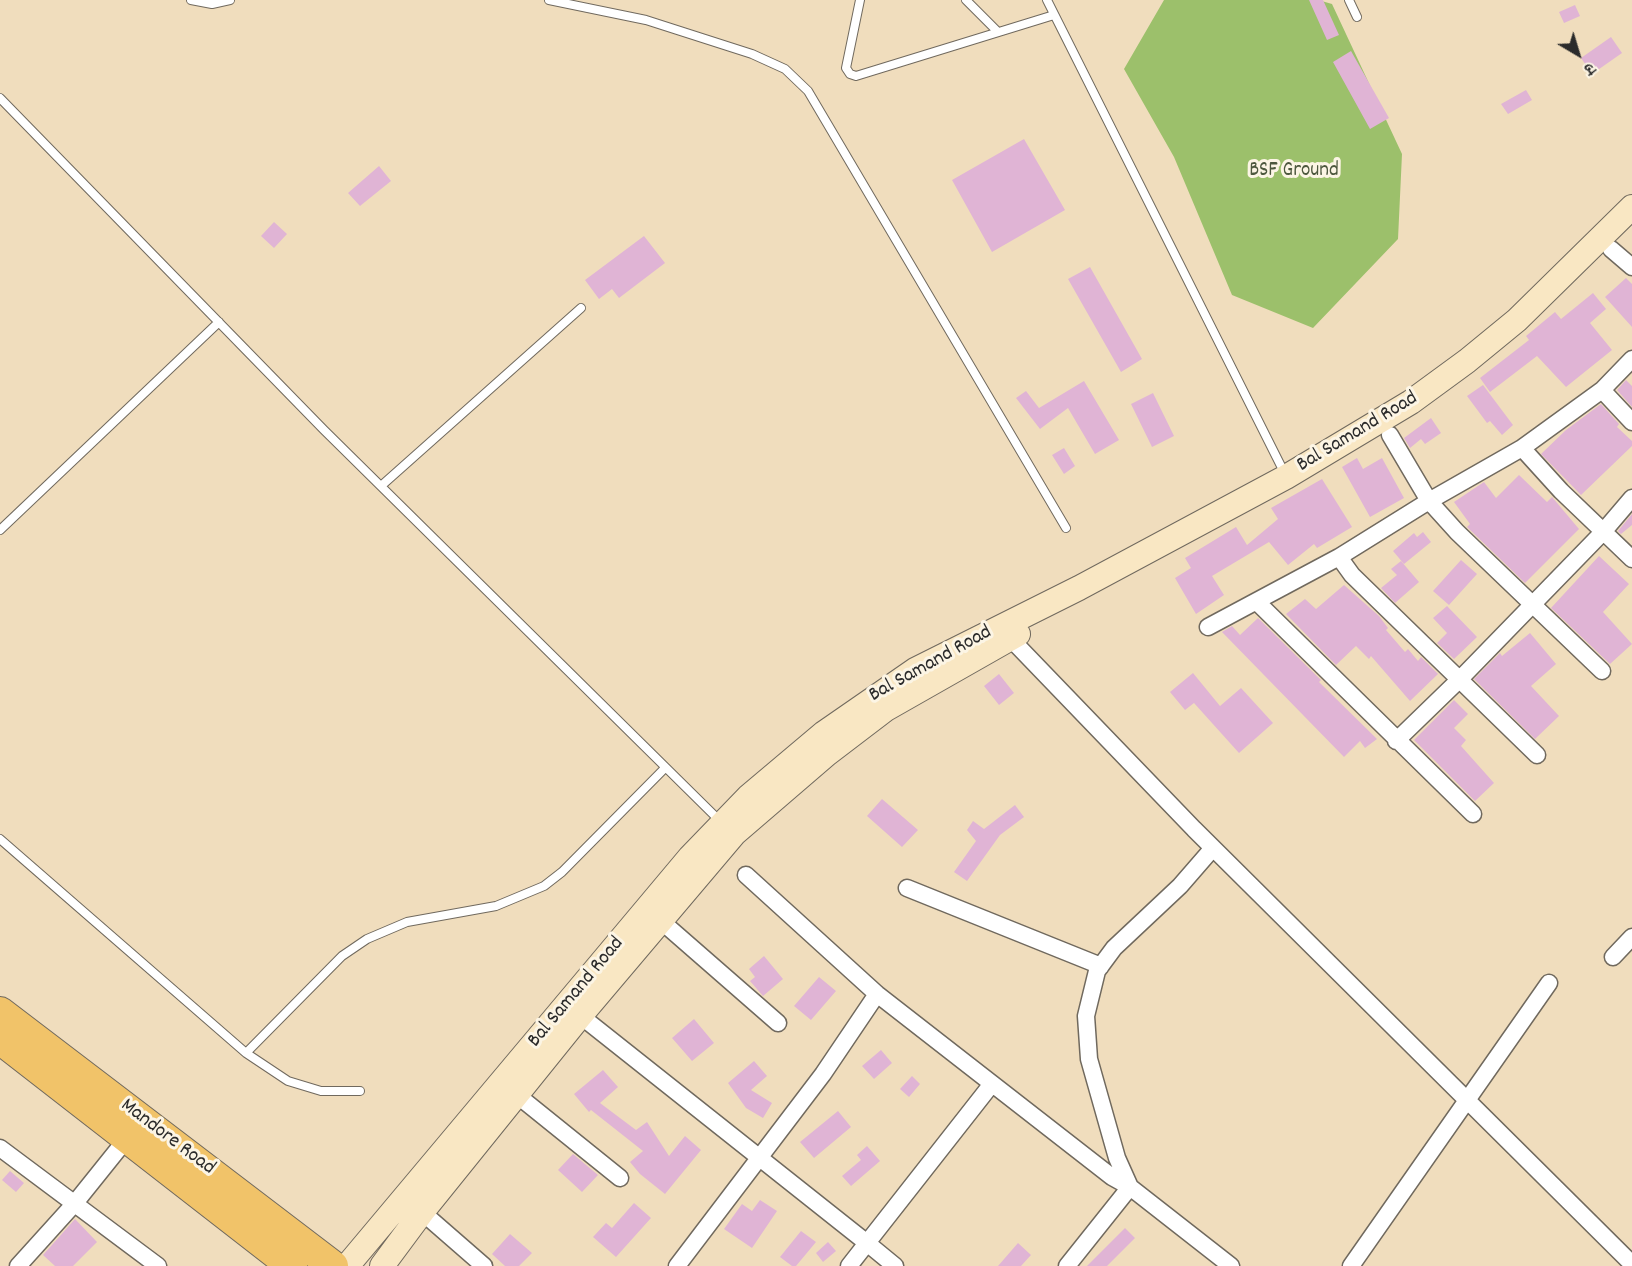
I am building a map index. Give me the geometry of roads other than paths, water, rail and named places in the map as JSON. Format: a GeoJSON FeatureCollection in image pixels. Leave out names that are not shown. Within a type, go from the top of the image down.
{"type":"FeatureCollection","features":[{"type":"Feature","properties":{"kind":"highway","name":"Mandore Road"},"geometry":{"type":"LineString","coordinates":[[0,1012],[135,1127],[292,1266]]}},
{"type":"Feature","properties":{"kind":"highway","name":"Mandore Road"},"geometry":{"type":"LineString","coordinates":[[0,1039],[135,1127],[333,1266]]}},
{"type":"Feature","properties":{"kind":"main road","name":"Bal Samand Road"},"geometry":{"type":"LineString","coordinates":[[347,1266],[574,1011],[660,920],[734,834],[827,754],[886,709],[1010,638],[1086,600],[1289,482],[1420,396],[1519,323],[1632,207]]}},
{"type":"Feature","properties":{"kind":"main road","name":"Bal Samand Road"},"geometry":{"type":"LineString","coordinates":[[382,1266],[422,1212],[517,1095],[574,1011],[663,889],[722,823],[824,733],[915,670],[1289,482],[1390,435],[1459,388],[1527,332],[1632,229]]}},
{"type":"Feature","properties":{"kind":"street"},"geometry":{"type":"LineString","coordinates":[[1611,249],[1632,267]]}},
{"type":"Feature","properties":{"kind":"street"},"geometry":{"type":"LineString","coordinates":[[1208,627],[1257,603],[1339,557],[1522,448],[1602,390],[1632,359]]}},
{"type":"Feature","properties":{"kind":"street"},"geometry":{"type":"LineString","coordinates":[[1602,390],[1632,422]]}},
{"type":"Feature","properties":{"kind":"street"},"geometry":{"type":"LineString","coordinates":[[1390,435],[1430,501],[1532,606],[1602,670]]}},
{"type":"Feature","properties":{"kind":"street"},"geometry":{"type":"LineString","coordinates":[[1522,448],[1561,491],[1632,559]]}},
{"type":"Feature","properties":{"kind":"street"},"geometry":{"type":"LineString","coordinates":[[1396,741],[1532,606],[1603,532],[1632,498]]}},
{"type":"Feature","properties":{"kind":"street"},"geometry":{"type":"LineString","coordinates":[[1339,557],[1352,575],[1461,678],[1537,755]]}},
{"type":"Feature","properties":{"kind":"street"},"geometry":{"type":"LineString","coordinates":[[1257,603],[1473,814]]}},
{"type":"Feature","properties":{"kind":"street"},"geometry":{"type":"LineString","coordinates":[[1010,638],[1213,848],[1632,1264]]}},
{"type":"Feature","properties":{"kind":"street"},"geometry":{"type":"LineString","coordinates":[[1130,1187],[1117,1158],[1089,1059],[1086,1016],[1097,971],[1138,924],[1180,886],[1213,848]]}},
{"type":"Feature","properties":{"kind":"street"},"geometry":{"type":"LineString","coordinates":[[746,875],[877,994],[1112,1177],[1130,1187],[1224,1264]]}},
{"type":"Feature","properties":{"kind":"street"},"geometry":{"type":"LineString","coordinates":[[907,888],[1101,966]]}},
{"type":"Feature","properties":{"kind":"street"},"geometry":{"type":"LineString","coordinates":[[660,920],[778,1023]]}},
{"type":"Feature","properties":{"kind":"street"},"geometry":{"type":"LineString","coordinates":[[1613,957],[1632,937]]}},
{"type":"Feature","properties":{"kind":"street"},"geometry":{"type":"LineString","coordinates":[[1351,1266],[1549,983]]}},
{"type":"Feature","properties":{"kind":"street"},"geometry":{"type":"LineString","coordinates":[[677,1266],[823,1074],[877,994]]}},
{"type":"Feature","properties":{"kind":"street"},"geometry":{"type":"LineString","coordinates":[[574,1011],[895,1266]]}},
{"type":"Feature","properties":{"kind":"street"},"geometry":{"type":"LineString","coordinates":[[849,1266],[992,1085]]}},
{"type":"Feature","properties":{"kind":"street"},"geometry":{"type":"LineString","coordinates":[[517,1095],[620,1178]]}},
{"type":"Feature","properties":{"kind":"street"},"geometry":{"type":"LineString","coordinates":[[18,1266],[75,1203],[135,1127]]}},
{"type":"Feature","properties":{"kind":"street"},"geometry":{"type":"LineString","coordinates":[[0,1148],[158,1266]]}},
{"type":"Feature","properties":{"kind":"street"},"geometry":{"type":"LineString","coordinates":[[1067,1266],[1130,1187]]}},
{"type":"Feature","properties":{"kind":"street"},"geometry":{"type":"LineString","coordinates":[[422,1212],[484,1266]]}},
{"type":"Feature","properties":{"kind":"lane"},"geometry":{"type":"LineString","coordinates":[[191,0],[212,4],[230,0]]}},
{"type":"Feature","properties":{"kind":"lane"},"geometry":{"type":"LineString","coordinates":[[549,0],[646,20],[752,54],[785,69],[808,91],[1065,528]]}},
{"type":"Feature","properties":{"kind":"lane"},"geometry":{"type":"LineString","coordinates":[[860,0],[846,68],[850,74],[856,76],[1054,15]]}},
{"type":"Feature","properties":{"kind":"lane"},"geometry":{"type":"LineString","coordinates":[[966,0],[997,31]]}},
{"type":"Feature","properties":{"kind":"lane"},"geometry":{"type":"LineString","coordinates":[[1047,0],[1289,482]]}},
{"type":"Feature","properties":{"kind":"lane"},"geometry":{"type":"LineString","coordinates":[[1349,0],[1357,17]]}},
{"type":"Feature","properties":{"kind":"lane"},"geometry":{"type":"LineString","coordinates":[[0,98],[381,486],[722,823]]}},
{"type":"Feature","properties":{"kind":"lane"},"geometry":{"type":"LineString","coordinates":[[381,486],[581,308]]}},
{"type":"Feature","properties":{"kind":"lane"},"geometry":{"type":"LineString","coordinates":[[0,530],[219,322]]}},
{"type":"Feature","properties":{"kind":"lane"},"geometry":{"type":"LineString","coordinates":[[246,1053],[342,956],[367,939],[407,922],[496,906],[543,886],[562,872],[665,768]]}},
{"type":"Feature","properties":{"kind":"lane"},"geometry":{"type":"LineString","coordinates":[[0,839],[246,1053],[288,1081],[321,1091],[360,1091]]}},
{"type":"Feature","properties":{"kind":"park label","name":"BSF Ground"},"geometry":{"type":"Point","coordinates":[1294,172]}}]}
